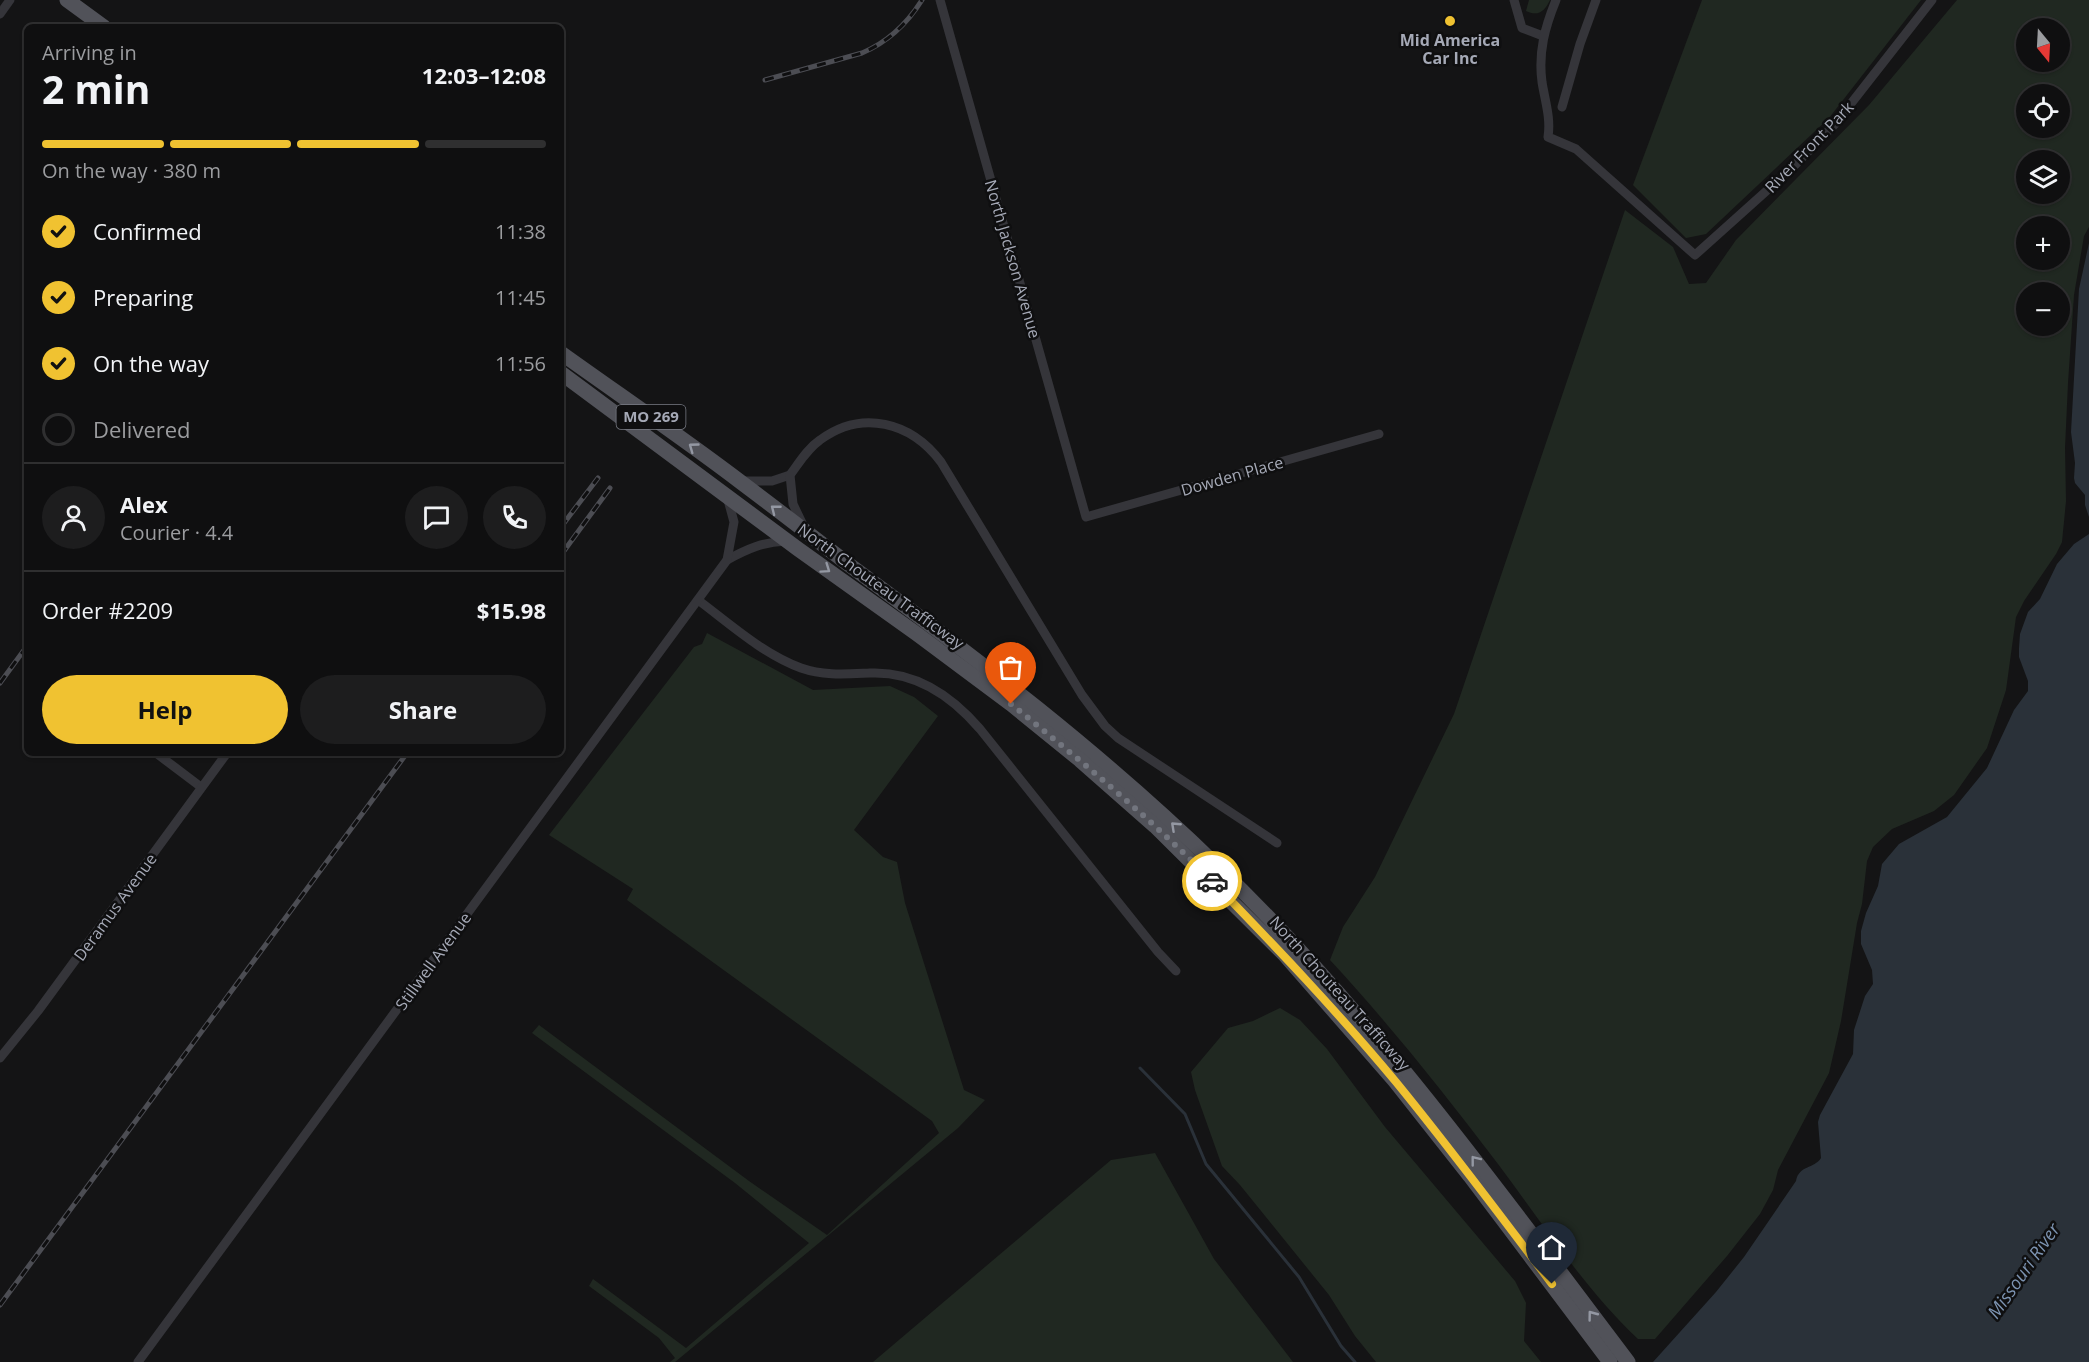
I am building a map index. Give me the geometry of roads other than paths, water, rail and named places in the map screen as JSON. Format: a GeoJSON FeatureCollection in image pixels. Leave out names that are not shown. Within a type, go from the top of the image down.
{"type":"FeatureCollection","features":[{"type":"Feature","properties":{"kind":"main road"},"geometry":{"type":"LineString","coordinates":[[67,0],[100,24]]}},
{"type":"Feature","properties":{"kind":"main road","name":"North Chouteau Trafficway"},"geometry":{"type":"LineString","coordinates":[[564,355],[740,481],[970,655],[1114,771],[1212,871],[1395,1081],[1470,1176],[1610,1362]]}},
{"type":"Feature","properties":{"kind":"main road","name":"North Chouteau Trafficway"},"geometry":{"type":"LineString","coordinates":[[564,375],[728,498],[917,633],[1046,732],[1147,819],[1270,918],[1404,1069],[1628,1362]]}},
{"type":"Feature","properties":{"kind":"street"},"geometry":{"type":"LineString","coordinates":[[0,14],[10,0]]}},
{"type":"Feature","properties":{"kind":"street","name":"North Jackson Avenue"},"geometry":{"type":"LineString","coordinates":[[940,0],[1086,518]]}},
{"type":"Feature","properties":{"kind":"street"},"geometry":{"type":"LineString","coordinates":[[1514,0],[1522,28],[1543,36],[1556,0]]}},
{"type":"Feature","properties":{"kind":"street"},"geometry":{"type":"LineString","coordinates":[[1562,107],[1580,44],[1596,0]]}},
{"type":"Feature","properties":{"kind":"street","name":"River Front Park"},"geometry":{"type":"LineString","coordinates":[[1543,36],[1541,58],[1550,126],[1548,137],[1575,148],[1695,255],[1792,168],[1835,124],[1932,0]]}},
{"type":"Feature","properties":{"kind":"street"},"geometry":{"type":"LineString","coordinates":[[740,481],[772,481],[790,475],[818,441],[843,428],[872,423],[888,424],[917,436],[930,447],[941,462],[1082,695],[1105,726],[1118,738],[1277,843]]}},
{"type":"Feature","properties":{"kind":"street","name":"Dowden Place"},"geometry":{"type":"LineString","coordinates":[[1086,518],[1378,434]]}},
{"type":"Feature","properties":{"kind":"street","name":"North Chouteau Trafficway"},"geometry":{"type":"LineString","coordinates":[[790,475],[793,504],[807,533]]}},
{"type":"Feature","properties":{"kind":"street","name":"Stillwell Avenue"},"geometry":{"type":"LineString","coordinates":[[138,1362],[727,560],[734,522],[728,498]]}},
{"type":"Feature","properties":{"kind":"street","name":"Stillwell Avenue"},"geometry":{"type":"LineString","coordinates":[[727,560],[756,546],[787,541]]}},
{"type":"Feature","properties":{"kind":"street"},"geometry":{"type":"LineString","coordinates":[[698,600],[772,653],[802,668],[829,674],[900,675],[925,683],[950,698],[980,729],[1176,971]]}},
{"type":"Feature","properties":{"kind":"street"},"geometry":{"type":"LineString","coordinates":[[160,756],[201,788]]}},
{"type":"Feature","properties":{"kind":"street","name":"Deramus Avenue"},"geometry":{"type":"LineString","coordinates":[[0,1058],[38,1011],[224,756]]}},
{"type":"Feature","properties":{"kind":"water"},"geometry":{"type":"Polygon","coordinates":[[[2089,243],[2089,517],[2085,495],[2075,483],[2071,432],[2079,289],[2089,243]]]}},
{"type":"Feature","properties":{"kind":"water","name":"Missouri River"},"geometry":{"type":"Polygon","coordinates":[[[2089,534],[2089,1362],[1653,1362],[1744,1257],[1800,1172],[1821,1158],[1818,1122],[1820,1115],[1853,1054],[1854,1030],[1865,996],[1873,984],[1872,970],[1861,944],[1861,931],[1878,886],[1882,864],[1899,844],[1947,817],[1987,768],[2014,710],[2028,691],[2028,681],[2019,657],[2019,648],[2020,634],[2028,612],[2040,599],[2057,564],[2074,544],[2089,534]]]}},
{"type":"Feature","properties":{"kind":"waterway"},"geometry":{"type":"LineString","coordinates":[[1140,1068],[1185,1114],[1206,1164],[1299,1277],[1341,1346],[1355,1362]]}},
{"type":"Feature","properties":{"kind":"railway"},"geometry":{"type":"LineString","coordinates":[[765,80],[871,49],[896,31],[922,0]]}},
{"type":"Feature","properties":{"kind":"railway"},"geometry":{"type":"LineString","coordinates":[[564,523],[598,478]]}},
{"type":"Feature","properties":{"kind":"railway"},"geometry":{"type":"LineString","coordinates":[[564,551],[610,488]]}},
{"type":"Feature","properties":{"kind":"railway"},"geometry":{"type":"LineString","coordinates":[[0,683],[24,650]]}},
{"type":"Feature","properties":{"kind":"railway"},"geometry":{"type":"LineString","coordinates":[[0,1305],[405,756]]}},
{"type":"Feature","properties":{"kind":"place","name":"Mid America Car Inc"},"geometry":{"type":"Point","coordinates":[1450,21]}}]}
